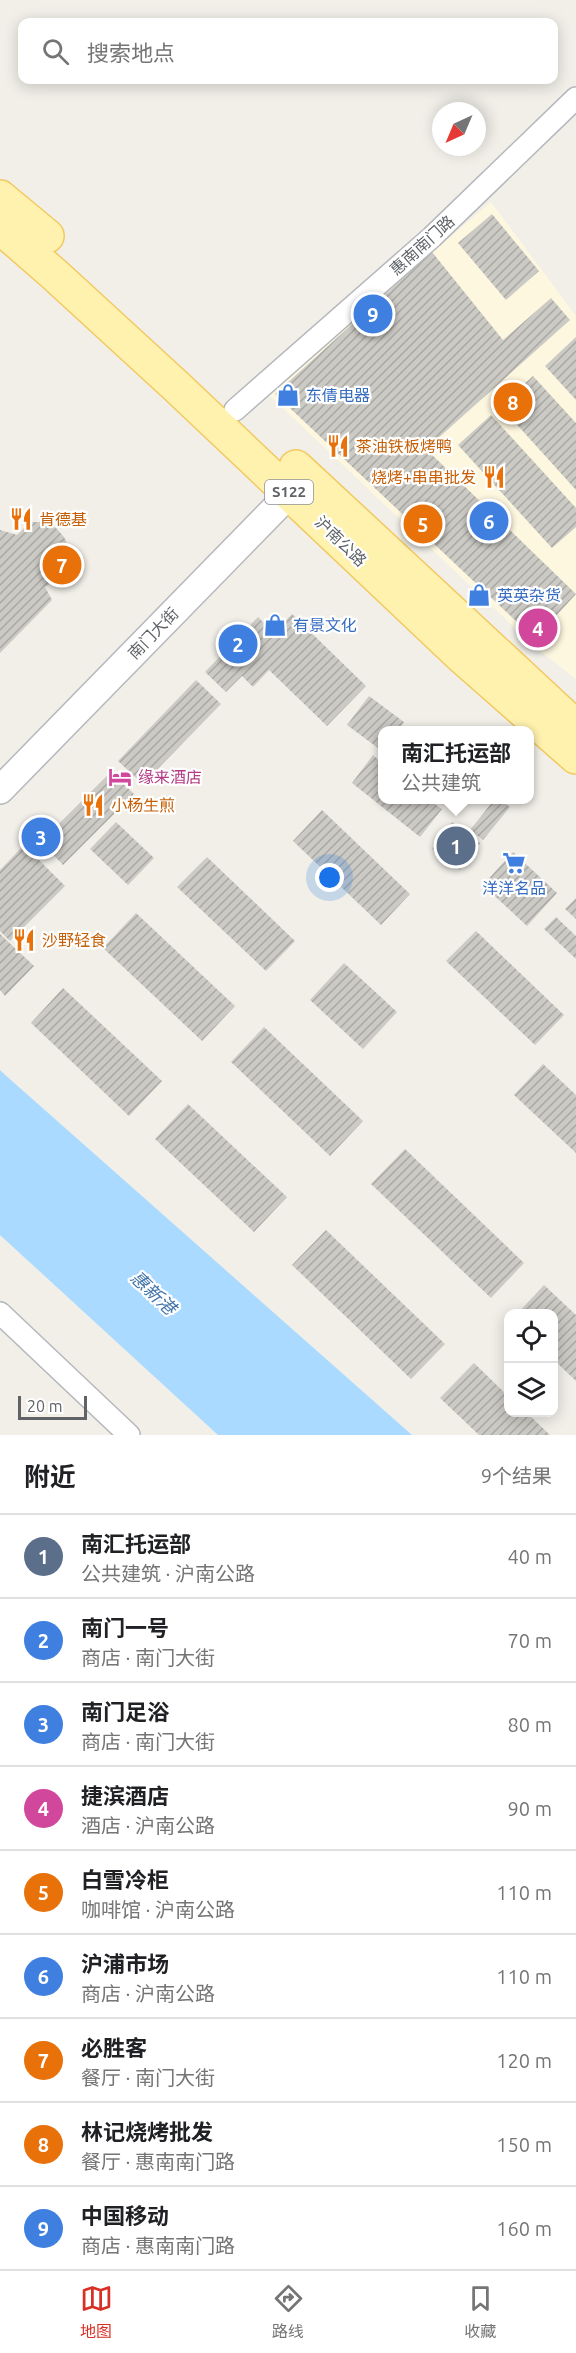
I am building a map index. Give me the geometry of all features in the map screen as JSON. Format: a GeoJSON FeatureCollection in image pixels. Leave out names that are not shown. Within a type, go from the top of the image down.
{"type":"FeatureCollection","features":[{"type":"Feature","properties":{"kind":"main road","name":"沪南公路"},"geometry":{"type":"LineString","coordinates":[[0,197],[71,258],[235,410],[298,485],[460,656],[576,757]]}},
{"type":"Feature","properties":{"kind":"main road","name":"沪南公路"},"geometry":{"type":"LineString","coordinates":[[0,227],[576,727]]}},
{"type":"Feature","properties":{"kind":"street","name":"惠南南门路"},"geometry":{"type":"LineString","coordinates":[[235,410],[432,237],[576,98]]}},
{"type":"Feature","properties":{"kind":"street","name":"南门大街"},"geometry":{"type":"LineString","coordinates":[[0,790],[298,485]]}},
{"type":"Feature","properties":{"kind":"street"},"geometry":{"type":"LineString","coordinates":[[0,1313],[129,1435]]}},
{"type":"Feature","properties":{"kind":"shaded area"},"geometry":{"type":"Polygon","coordinates":[[[491,202],[576,316],[576,679],[536,648],[267,393],[491,202]]]}},
{"type":"Feature","properties":{"kind":"water","name":"惠新港"},"geometry":{"type":"Polygon","coordinates":[[[0,1070],[412,1435],[218,1435],[0,1235],[0,1070]]]}},
{"type":"Feature","properties":{"kind":"building"},"geometry":{"type":"Polygon","coordinates":[[[492,214],[539,271],[506,300],[458,243],[492,214]]]}},
{"type":"Feature","properties":{"kind":"building"},"geometry":{"type":"Polygon","coordinates":[[[432,252],[503,340],[551,298],[570,320],[426,449],[576,594],[535,639],[275,394],[432,252]]]}},
{"type":"Feature","properties":{"kind":"building"},"geometry":{"type":"Polygon","coordinates":[[[576,337],[576,400],[545,366],[576,337]]]}},
{"type":"Feature","properties":{"kind":"building"},"geometry":{"type":"Polygon","coordinates":[[[533,376],[576,423],[576,490],[500,406],[533,376]]]}},
{"type":"Feature","properties":{"kind":"building"},"geometry":{"type":"Polygon","coordinates":[[[491,415],[576,508],[576,527],[552,548],[458,445],[491,415]]]}},
{"type":"Feature","properties":{"kind":"building"},"geometry":{"type":"Polygon","coordinates":[[[30,522],[44,522],[56,528],[64,537],[70,550],[72,564],[67,573],[45,587],[52,600],[0,653],[0,530],[17,535],[30,522]]]}},
{"type":"Feature","properties":{"kind":"building"},"geometry":{"type":"Polygon","coordinates":[[[292,614],[366,686],[327,726],[269,670],[253,687],[242,676],[226,692],[205,672],[258,617],[274,633],[292,614]]]}},
{"type":"Feature","properties":{"kind":"building"},"geometry":{"type":"Polygon","coordinates":[[[196,680],[221,704],[143,784],[118,761],[196,680]]]}},
{"type":"Feature","properties":{"kind":"building"},"geometry":{"type":"Polygon","coordinates":[[[369,696],[404,722],[401,726],[378,726],[378,748],[347,725],[369,696]]]}},
{"type":"Feature","properties":{"kind":"building"},"geometry":{"type":"Polygon","coordinates":[[[373,755],[378,759],[378,804],[352,783],[373,755]]]}},
{"type":"Feature","properties":{"kind":"building"},"geometry":{"type":"Polygon","coordinates":[[[111,772],[134,794],[63,865],[41,842],[111,772]]]}},
{"type":"Feature","properties":{"kind":"building"},"geometry":{"type":"Polygon","coordinates":[[[378,804],[435,804],[442,809],[420,837],[378,804]]]}},
{"type":"Feature","properties":{"kind":"building"},"geometry":{"type":"Polygon","coordinates":[[[491,804],[506,804],[510,807],[483,840],[470,830],[491,804]]]}},
{"type":"Feature","properties":{"kind":"building"},"geometry":{"type":"Polygon","coordinates":[[[322,810],[410,894],[381,925],[293,841],[322,810]]]}},
{"type":"Feature","properties":{"kind":"building"},"geometry":{"type":"Polygon","coordinates":[[[116,822],[154,858],[128,885],[90,849],[116,822]]]}},
{"type":"Feature","properties":{"kind":"building"},"geometry":{"type":"Polygon","coordinates":[[[452,822],[480,843],[460,870],[432,849],[452,822]]]}},
{"type":"Feature","properties":{"kind":"building"},"geometry":{"type":"Polygon","coordinates":[[[24,845],[65,886],[10,941],[0,931],[0,870],[24,845]]]}},
{"type":"Feature","properties":{"kind":"building"},"geometry":{"type":"Polygon","coordinates":[[[513,852],[557,893],[527,926],[483,885],[513,852]]]}},
{"type":"Feature","properties":{"kind":"building"},"geometry":{"type":"Polygon","coordinates":[[[207,857],[295,941],[266,971],[177,887],[207,857]]]}},
{"type":"Feature","properties":{"kind":"building"},"geometry":{"type":"Polygon","coordinates":[[[576,898],[576,919],[565,909],[576,898]]]}},
{"type":"Feature","properties":{"kind":"building"},"geometry":{"type":"Polygon","coordinates":[[[136,913],[235,1006],[202,1041],[103,948],[136,913]]]}},
{"type":"Feature","properties":{"kind":"building"},"geometry":{"type":"Polygon","coordinates":[[[556,917],[576,936],[576,959],[544,929],[556,917]]]}},
{"type":"Feature","properties":{"kind":"building"},"geometry":{"type":"Polygon","coordinates":[[[476,931],[564,1015],[535,1045],[446,961],[476,931]]]}},
{"type":"Feature","properties":{"kind":"building"},"geometry":{"type":"Polygon","coordinates":[[[0,934],[34,966],[5,996],[0,990],[0,934]]]}},
{"type":"Feature","properties":{"kind":"building"},"geometry":{"type":"Polygon","coordinates":[[[344,963],[397,1012],[363,1049],[310,1000],[344,963]]]}},
{"type":"Feature","properties":{"kind":"building"},"geometry":{"type":"Polygon","coordinates":[[[63,988],[162,1081],[129,1116],[31,1023],[63,988]]]}},
{"type":"Feature","properties":{"kind":"building"},"geometry":{"type":"Polygon","coordinates":[[[264,1027],[363,1121],[330,1156],[231,1062],[264,1027]]]}},
{"type":"Feature","properties":{"kind":"building"},"geometry":{"type":"Polygon","coordinates":[[[543,1064],[576,1095],[576,1153],[514,1095],[543,1064]]]}},
{"type":"Feature","properties":{"kind":"building"},"geometry":{"type":"Polygon","coordinates":[[[188,1104],[287,1197],[254,1232],[155,1139],[188,1104]]]}},
{"type":"Feature","properties":{"kind":"building"},"geometry":{"type":"Polygon","coordinates":[[[405,1149],[524,1263],[491,1298],[371,1184],[405,1149]]]}},
{"type":"Feature","properties":{"kind":"building"},"geometry":{"type":"Polygon","coordinates":[[[326,1230],[445,1344],[411,1379],[292,1265],[326,1230]]]}},
{"type":"Feature","properties":{"kind":"building"},"geometry":{"type":"Polygon","coordinates":[[[544,1285],[576,1315],[576,1381],[558,1364],[558,1309],[522,1309],[544,1285]]]}},
{"type":"Feature","properties":{"kind":"building"},"geometry":{"type":"Polygon","coordinates":[[[474,1363],[504,1392],[504,1417],[531,1417],[550,1435],[479,1435],[440,1398],[474,1363]]]}},
{"type":"Feature","properties":{"kind":"place","name":"中国移动"},"geometry":{"type":"Point","coordinates":[373,314]}},
{"type":"Feature","properties":{"kind":"place","name":"东倩电器"},"geometry":{"type":"Point","coordinates":[288,395]}},
{"type":"Feature","properties":{"kind":"place","name":"林记烧烤批发"},"geometry":{"type":"Point","coordinates":[513,402]}},
{"type":"Feature","properties":{"kind":"place","name":"茶油铁板烤鸭"},"geometry":{"type":"Point","coordinates":[338,446]}},
{"type":"Feature","properties":{"kind":"place","name":"烧烤+串串批发"},"geometry":{"type":"Point","coordinates":[494,477]}},
{"type":"Feature","properties":{"kind":"place","name":"肯德基"},"geometry":{"type":"Point","coordinates":[21,519]}},
{"type":"Feature","properties":{"kind":"place","name":"沪浦市场"},"geometry":{"type":"Point","coordinates":[489,521]}},
{"type":"Feature","properties":{"kind":"place","name":"白雪冷柜"},"geometry":{"type":"Point","coordinates":[423,524]}},
{"type":"Feature","properties":{"kind":"place","name":"必胜客"},"geometry":{"type":"Point","coordinates":[62,565]}},
{"type":"Feature","properties":{"kind":"place","name":"英英杂货"},"geometry":{"type":"Point","coordinates":[479,595]}},
{"type":"Feature","properties":{"kind":"place","name":"有景文化"},"geometry":{"type":"Point","coordinates":[275,625]}},
{"type":"Feature","properties":{"kind":"place","name":"捷滨酒店"},"geometry":{"type":"Point","coordinates":[538,628]}},
{"type":"Feature","properties":{"kind":"place","name":"南门一号"},"geometry":{"type":"Point","coordinates":[238,644]}},
{"type":"Feature","properties":{"kind":"place","name":"缘来酒店"},"geometry":{"type":"Point","coordinates":[120,777]}},
{"type":"Feature","properties":{"kind":"place","name":"小杨生煎"},"geometry":{"type":"Point","coordinates":[93,805]}},
{"type":"Feature","properties":{"kind":"place","name":"南门足浴"},"geometry":{"type":"Point","coordinates":[41,837]}},
{"type":"Feature","properties":{"kind":"place","name":"南汇托运部"},"geometry":{"type":"Point","coordinates":[456,846]}},
{"type":"Feature","properties":{"kind":"place","name":"洋洋名品"},"geometry":{"type":"Point","coordinates":[514,863]}},
{"type":"Feature","properties":{"kind":"place","name":"沙野轻食"},"geometry":{"type":"Point","coordinates":[24,940]}}]}
